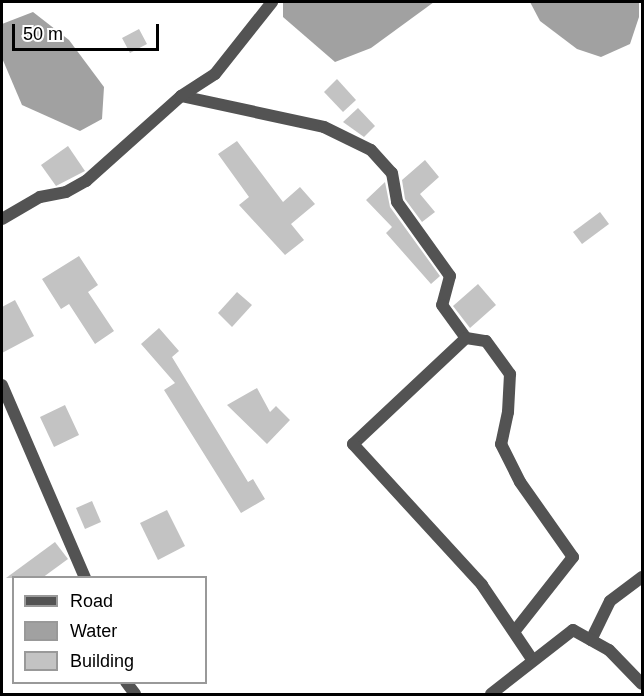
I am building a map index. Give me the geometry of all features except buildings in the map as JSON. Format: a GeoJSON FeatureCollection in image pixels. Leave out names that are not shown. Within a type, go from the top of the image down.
{"type":"FeatureCollection","features":[{"type":"Feature","properties":{"kind":"street"},"geometry":{"type":"LineString","coordinates":[[2,219],[40,197],[66,192],[86,181],[181,96],[215,74],[272,2]]}},
{"type":"Feature","properties":{"kind":"street"},"geometry":{"type":"LineString","coordinates":[[181,96],[324,127],[371,150],[392,173],[397,202],[450,276],[442,305],[466,338],[486,341],[510,374],[508,412],[501,444],[520,482],[573,556],[514,632]]}},
{"type":"Feature","properties":{"kind":"street"},"geometry":{"type":"LineString","coordinates":[[466,338],[353,444],[482,585],[532,659]]}},
{"type":"Feature","properties":{"kind":"street"},"geometry":{"type":"LineString","coordinates":[[2,385],[84,576]]}},
{"type":"Feature","properties":{"kind":"street"},"geometry":{"type":"LineString","coordinates":[[591,640],[610,601],[642,577]]}},
{"type":"Feature","properties":{"kind":"street"},"geometry":{"type":"LineString","coordinates":[[491,694],[532,659],[573,630],[609,650],[642,684]]}},
{"type":"Feature","properties":{"kind":"water"},"geometry":{"type":"Polygon","coordinates":[[[283,2],[434,2],[371,48],[335,62],[283,17],[283,2]]]}},
{"type":"Feature","properties":{"kind":"water"},"geometry":{"type":"Polygon","coordinates":[[[530,2],[639,2],[639,17],[630,44],[601,57],[577,49],[540,21],[530,2]]]}},
{"type":"Feature","properties":{"kind":"water"},"geometry":{"type":"Polygon","coordinates":[[[33,12],[69,40],[104,87],[102,119],[80,131],[22,105],[2,58],[2,24],[33,12]]]}}]}
